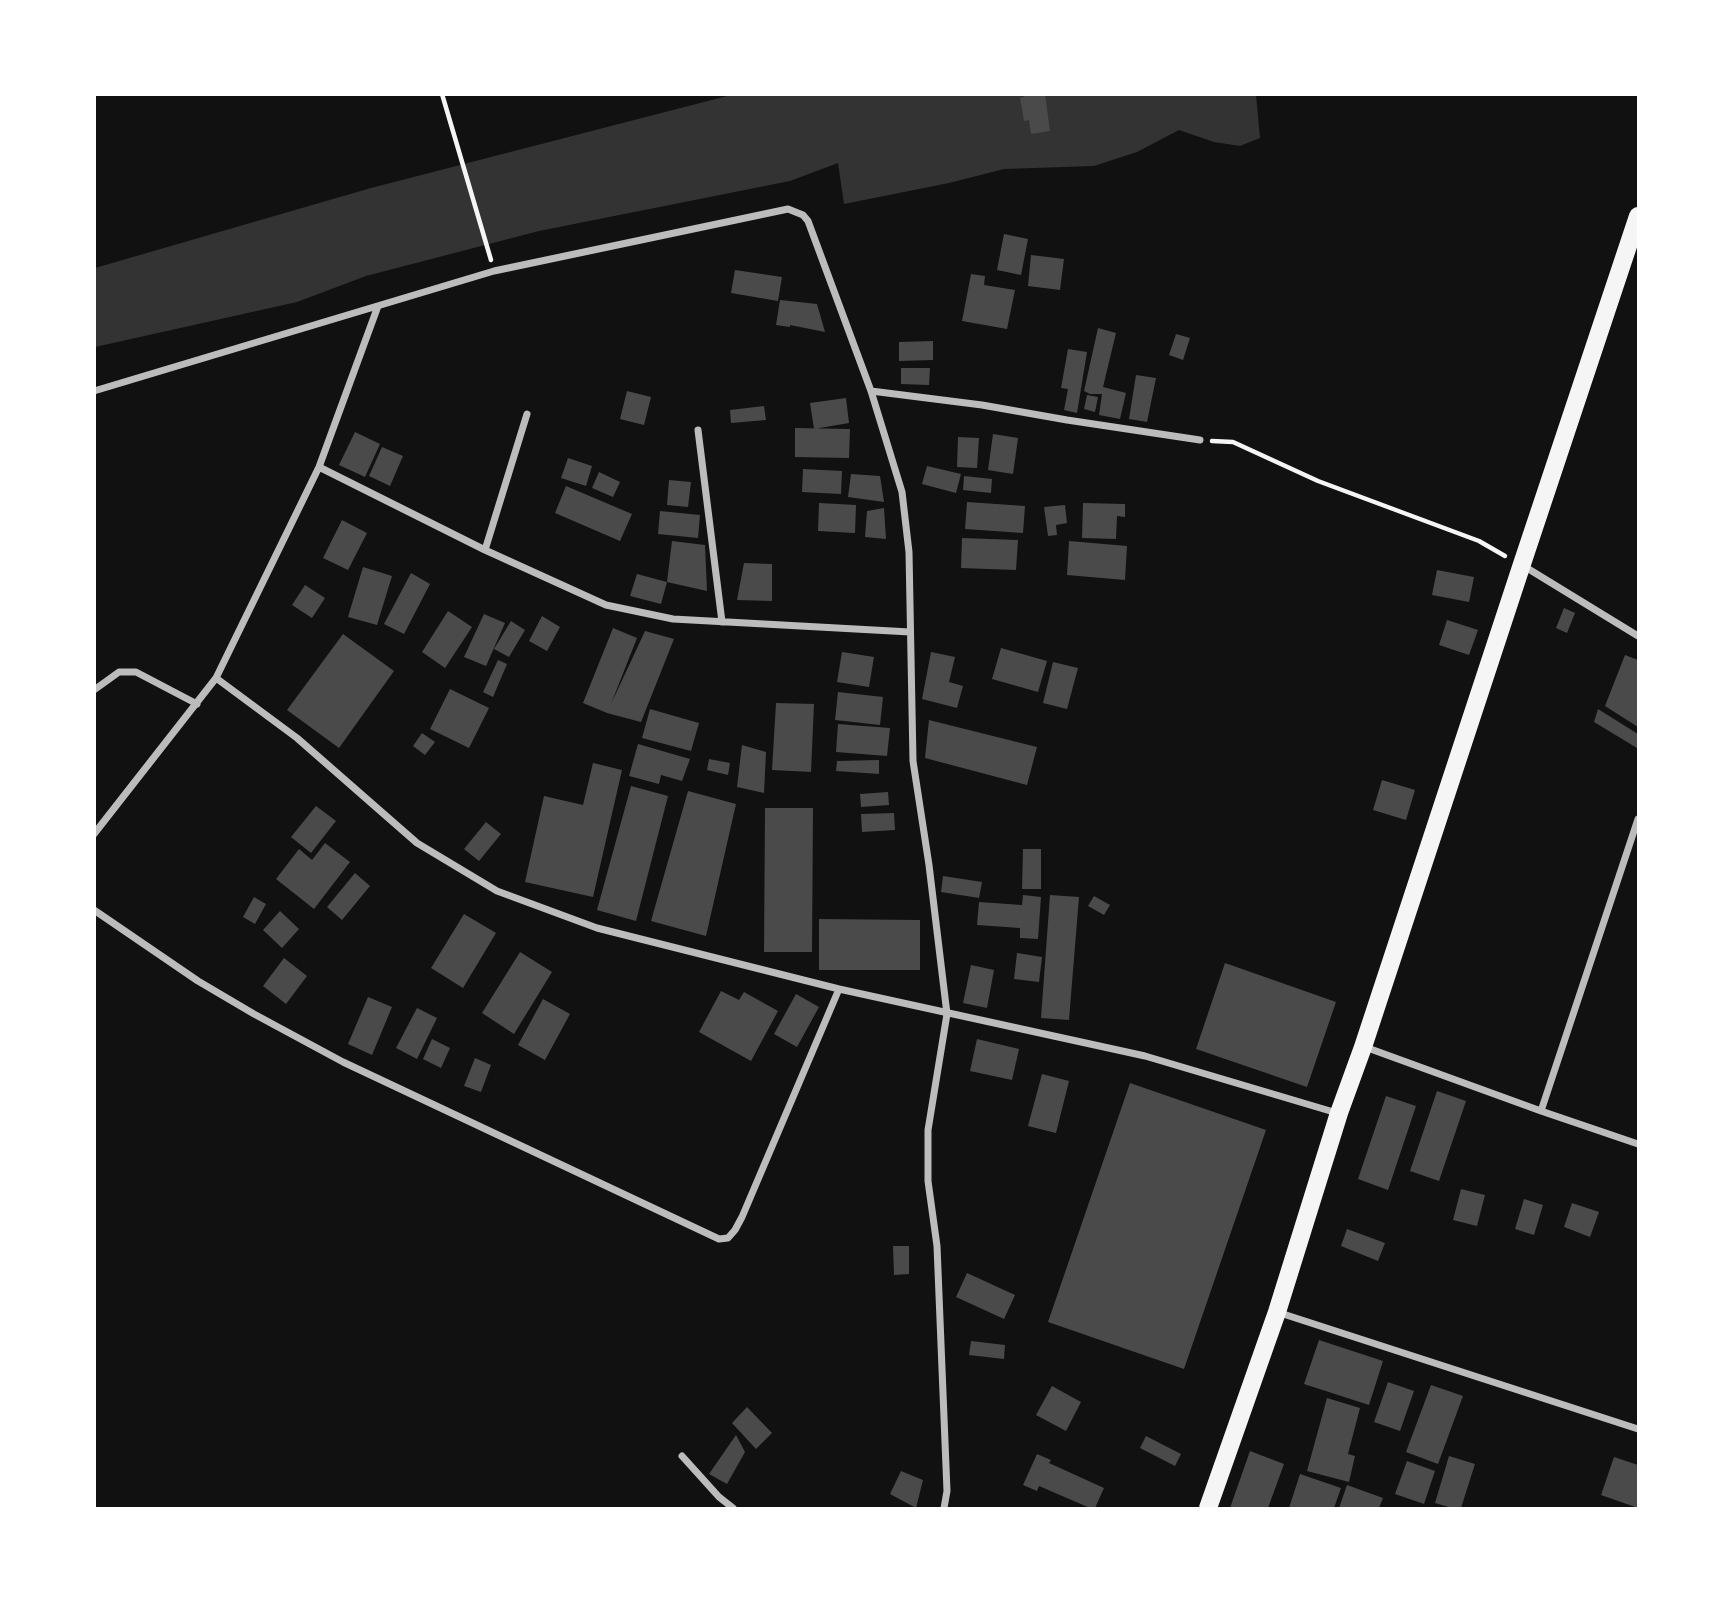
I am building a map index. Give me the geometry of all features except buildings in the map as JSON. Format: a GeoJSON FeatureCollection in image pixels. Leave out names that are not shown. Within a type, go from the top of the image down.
{"type":"FeatureCollection","features":[{"type":"Feature","properties":{"kind":"main road"},"geometry":{"type":"LineString","coordinates":[[1208,1508],[1277,1312],[1339,1113],[1639,216]]}},
{"type":"Feature","properties":{"kind":"street"},"geometry":{"type":"LineString","coordinates":[[94,391],[494,271],[788,209],[803,215],[808,221],[871,391],[902,492],[909,552],[914,761],[947,1014],[928,1130],[928,1181],[937,1260],[947,1491],[944,1508]]}},
{"type":"Feature","properties":{"kind":"street"},"geometry":{"type":"LineString","coordinates":[[94,834],[216,678],[319,467],[378,306]]}},
{"type":"Feature","properties":{"kind":"street"},"geometry":{"type":"LineString","coordinates":[[871,391],[982,405],[1200,440]]}},
{"type":"Feature","properties":{"kind":"street"},"geometry":{"type":"LineString","coordinates":[[485,550],[527,414]]}},
{"type":"Feature","properties":{"kind":"street"},"geometry":{"type":"LineString","coordinates":[[698,430],[722,622]]}},
{"type":"Feature","properties":{"kind":"street"},"geometry":{"type":"LineString","coordinates":[[319,467],[485,550],[606,605],[673,619],[910,632]]}},
{"type":"Feature","properties":{"kind":"street"},"geometry":{"type":"LineString","coordinates":[[1522,564],[1639,636]]}},
{"type":"Feature","properties":{"kind":"street"},"geometry":{"type":"LineString","coordinates":[[94,690],[119,672],[136,672],[197,704]]}},
{"type":"Feature","properties":{"kind":"street"},"geometry":{"type":"LineString","coordinates":[[216,678],[296,738],[417,843],[497,891],[597,928],[839,989],[1145,1056],[1339,1113]]}},
{"type":"Feature","properties":{"kind":"street"},"geometry":{"type":"LineString","coordinates":[[1541,1111],[1639,819]]}},
{"type":"Feature","properties":{"kind":"street"},"geometry":{"type":"LineString","coordinates":[[94,909],[198,981],[342,1062],[719,1239],[728,1238],[742,1217],[839,989]]}},
{"type":"Feature","properties":{"kind":"street"},"geometry":{"type":"LineString","coordinates":[[1363,1046],[1639,1144]]}},
{"type":"Feature","properties":{"kind":"street"},"geometry":{"type":"LineString","coordinates":[[1277,1312],[1639,1429]]}},
{"type":"Feature","properties":{"kind":"street"},"geometry":{"type":"LineString","coordinates":[[682,1456],[719,1497],[733,1508]]}},
{"type":"Feature","properties":{"kind":"path"},"geometry":{"type":"LineString","coordinates":[[442,94],[489,250]]}},
{"type":"Feature","properties":{"kind":"path"},"geometry":{"type":"LineString","coordinates":[[1200,440],[1233,443],[1318,481],[1479,541],[1522,564]]}},
{"type":"Feature","properties":{"kind":"shaded area"},"geometry":{"type":"Polygon","coordinates":[[[731,95],[1256,95],[1260,138],[1240,146],[1214,142],[1179,130],[1137,152],[1094,166],[1004,169],[844,204],[838,163],[790,181],[539,231],[366,276],[297,302],[95,347],[95,268],[371,188],[731,95]]]}}]}
